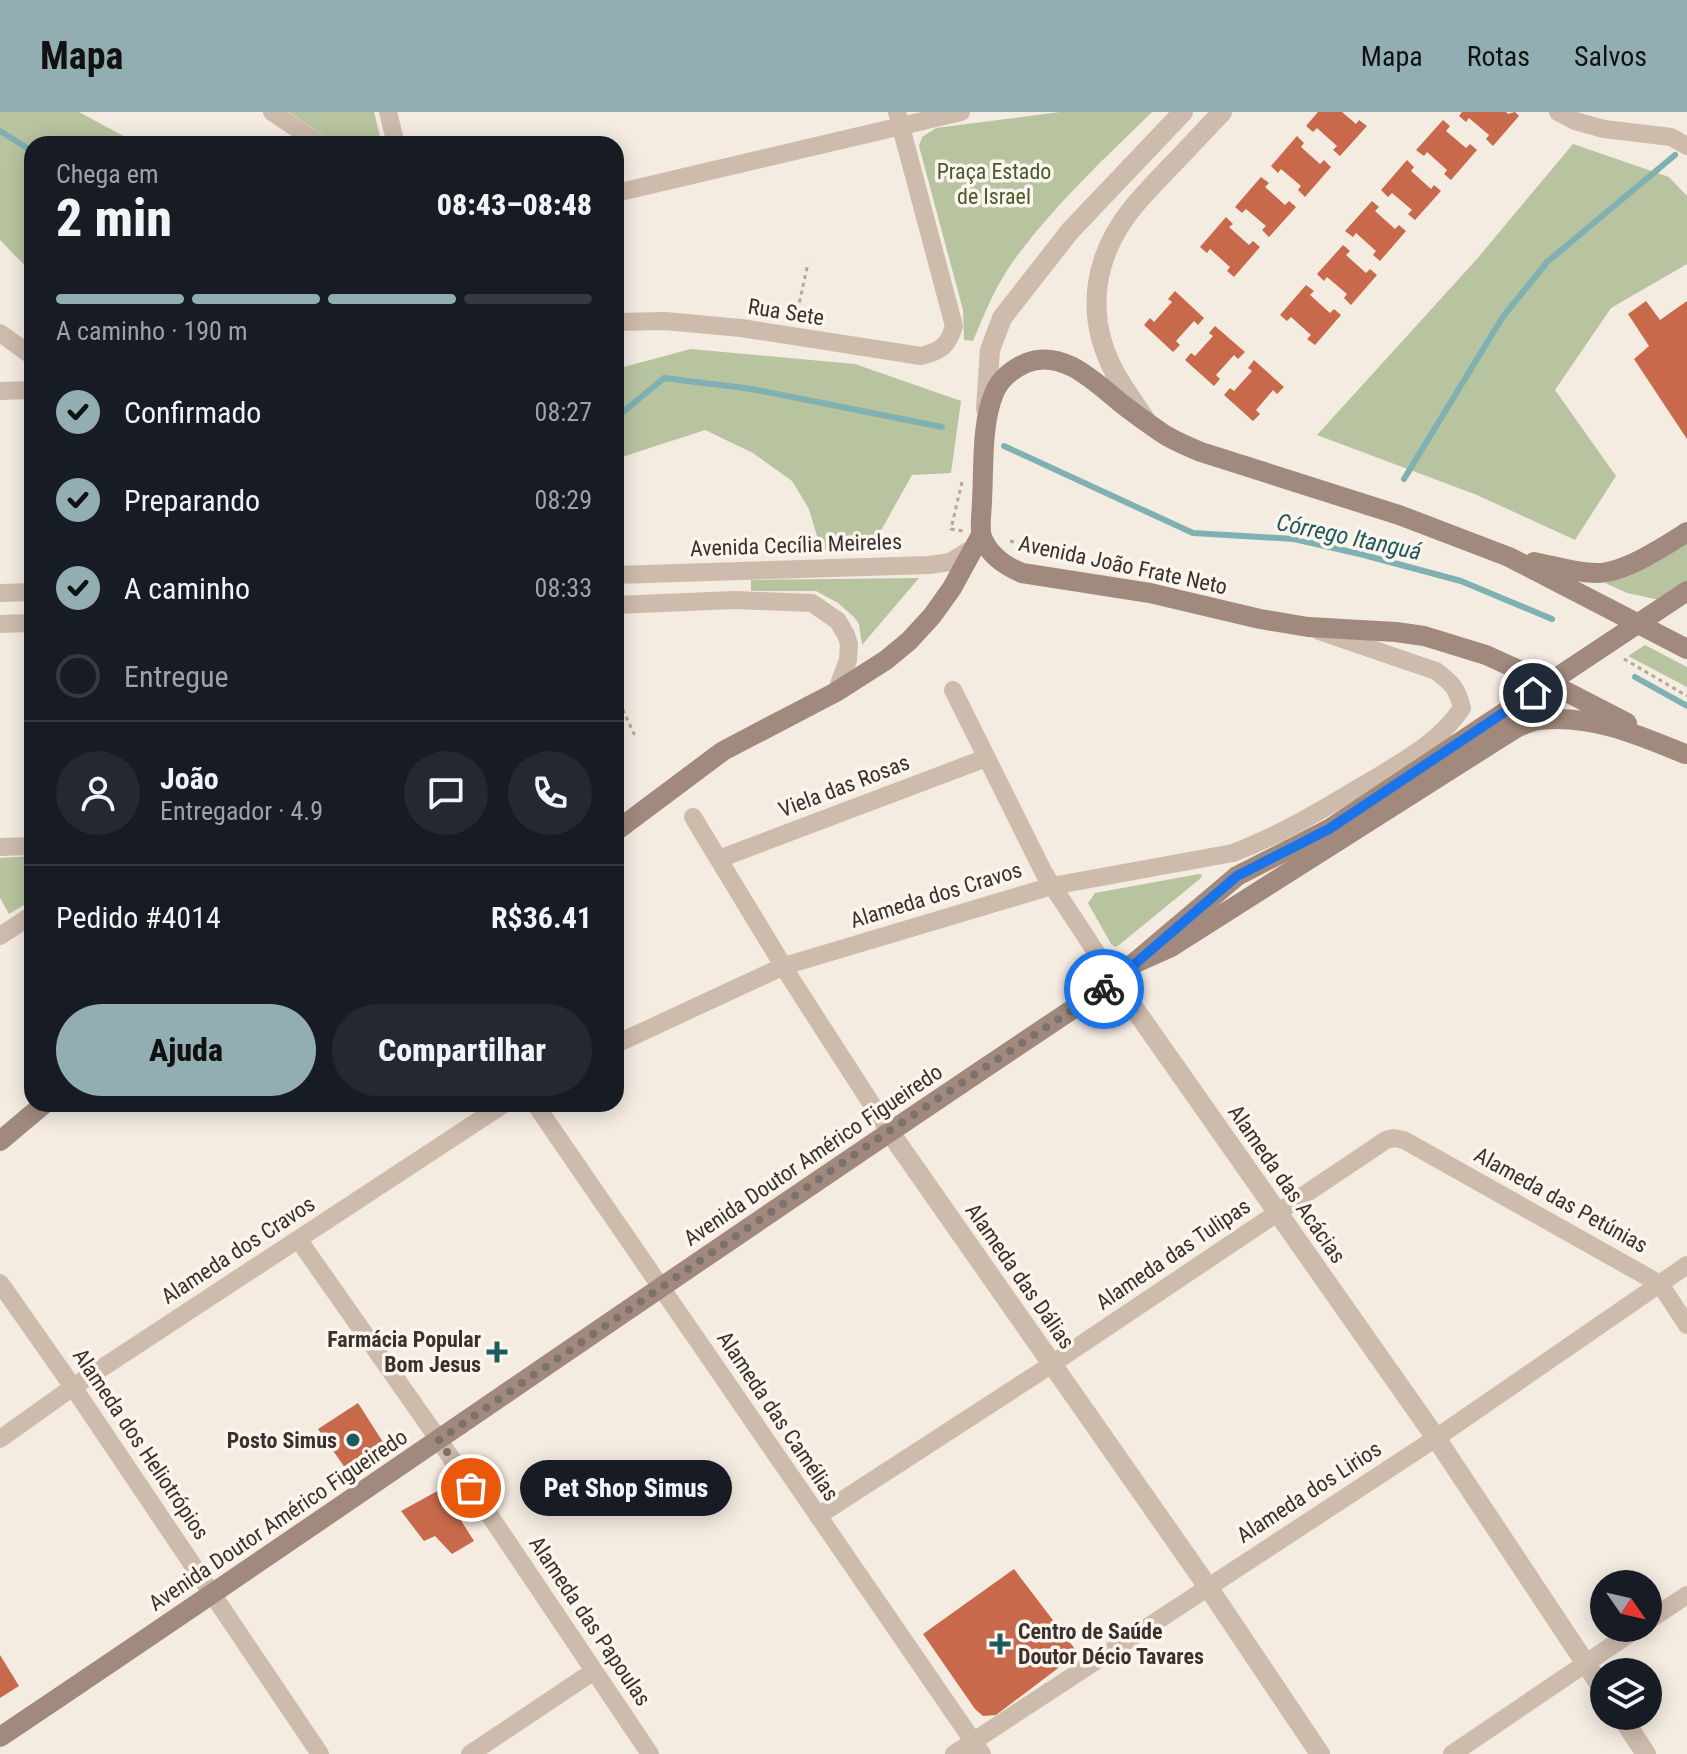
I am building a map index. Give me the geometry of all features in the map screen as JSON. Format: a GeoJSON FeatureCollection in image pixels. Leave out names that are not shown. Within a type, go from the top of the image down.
{"type":"FeatureCollection","features":[{"type":"Feature","properties":{"kind":"main road"},"geometry":{"type":"LineString","coordinates":[[624,825],[723,751],[836,692],[886,660],[932,616],[952,588],[977,542],[985,433],[992,399],[997,387],[1012,371],[1038,359],[1065,364],[1082,372],[1181,444],[1399,515],[1509,557],[1687,649]]}},
{"type":"Feature","properties":{"kind":"main road"},"geometry":{"type":"LineString","coordinates":[[1509,557],[1592,574],[1606,573],[1646,556],[1687,532]]}},
{"type":"Feature","properties":{"kind":"main road","name":"Avenida João Frate Neto"},"geometry":{"type":"LineString","coordinates":[[977,542],[1008,567],[1022,573],[1150,593],[1308,627],[1424,636],[1486,655],[1563,690],[1686,754]]}},
{"type":"Feature","properties":{"kind":"main road"},"geometry":{"type":"LineString","coordinates":[[1133,964],[1237,876],[1329,829],[1687,591]]}},
{"type":"Feature","properties":{"kind":"main road","name":"Avenida Doutor Américo Figueiredo"},"geometry":{"type":"LineString","coordinates":[[0,1737],[889,1131],[1115,981],[1133,964],[1171,947],[1516,728],[1537,720],[1576,720],[1629,731],[1686,754]]}},
{"type":"Feature","properties":{"kind":"main road"},"geometry":{"type":"LineString","coordinates":[[0,1141],[34,1112]]}},
{"type":"Feature","properties":{"kind":"street"},"geometry":{"type":"LineString","coordinates":[[272,112],[308,136]]}},
{"type":"Feature","properties":{"kind":"street"},"geometry":{"type":"LineString","coordinates":[[388,112],[394,136]]}},
{"type":"Feature","properties":{"kind":"street"},"geometry":{"type":"LineString","coordinates":[[624,191],[898,118],[961,112]]}},
{"type":"Feature","properties":{"kind":"street"},"geometry":{"type":"LineString","coordinates":[[985,433],[990,350],[1002,318],[1070,231],[1183,112]]}},
{"type":"Feature","properties":{"kind":"street"},"geometry":{"type":"LineString","coordinates":[[1147,422],[1114,371],[1105,351],[1097,320],[1095,292],[1098,277],[1109,243],[1134,206],[1222,112]]}},
{"type":"Feature","properties":{"kind":"street"},"geometry":{"type":"LineString","coordinates":[[1558,112],[1576,116],[1604,129],[1671,137],[1687,146]]}},
{"type":"Feature","properties":{"kind":"street","name":"Rua Sete"},"geometry":{"type":"LineString","coordinates":[[624,322],[665,321],[741,328],[921,356],[934,353],[946,345],[954,326],[898,118]]}},
{"type":"Feature","properties":{"kind":"street"},"geometry":{"type":"LineString","coordinates":[[0,333],[24,350]]}},
{"type":"Feature","properties":{"kind":"street"},"geometry":{"type":"LineString","coordinates":[[0,391],[24,390]]}},
{"type":"Feature","properties":{"kind":"street","name":"Avenida Cecília Meireles"},"geometry":{"type":"LineString","coordinates":[[624,575],[929,565],[950,562],[977,542]]}},
{"type":"Feature","properties":{"kind":"street"},"geometry":{"type":"LineString","coordinates":[[734,571],[734,600]]}},
{"type":"Feature","properties":{"kind":"street"},"geometry":{"type":"LineString","coordinates":[[0,593],[24,592]]}},
{"type":"Feature","properties":{"kind":"street"},"geometry":{"type":"LineString","coordinates":[[624,605],[734,600],[812,603],[838,621],[849,644],[848,660],[836,692]]}},
{"type":"Feature","properties":{"kind":"street"},"geometry":{"type":"LineString","coordinates":[[624,613],[646,604]]}},
{"type":"Feature","properties":{"kind":"street"},"geometry":{"type":"LineString","coordinates":[[0,624],[24,623]]}},
{"type":"Feature","properties":{"kind":"street","name":"Alameda dos Cravos"},"geometry":{"type":"LineString","coordinates":[[624,1040],[784,966],[1052,886],[1233,853],[1283,832],[1413,755],[1451,724],[1462,708],[1458,691],[1436,671],[1308,627]]}},
{"type":"Feature","properties":{"kind":"street","name":"Alameda das Acácias"},"geometry":{"type":"LineString","coordinates":[[953,690],[1052,886],[1115,981],[1436,1438],[1590,1671]]}},
{"type":"Feature","properties":{"kind":"street","name":"Viela das Rosas"},"geometry":{"type":"LineString","coordinates":[[719,859],[986,758]]}},
{"type":"Feature","properties":{"kind":"street","name":"Alameda das Dálias"},"geometry":{"type":"LineString","coordinates":[[693,817],[889,1131],[1208,1587],[1320,1754]]}},
{"type":"Feature","properties":{"kind":"street"},"geometry":{"type":"LineString","coordinates":[[0,847],[24,846]]}},
{"type":"Feature","properties":{"kind":"street"},"geometry":{"type":"LineString","coordinates":[[0,936],[24,920]]}},
{"type":"Feature","properties":{"kind":"street","name":"Alameda dos Cravos"},"geometry":{"type":"LineString","coordinates":[[0,1439],[73,1387],[492,1112]]}},
{"type":"Feature","properties":{"kind":"street","name":"Alameda das Camélias"},"geometry":{"type":"LineString","coordinates":[[541,1112],[978,1748]]}},
{"type":"Feature","properties":{"kind":"street","name":"Alameda das Tulipas"},"geometry":{"type":"LineString","coordinates":[[818,1516],[1053,1364],[1386,1140],[1394,1138]]}},
{"type":"Feature","properties":{"kind":"street","name":"Alameda das Petúnias"},"geometry":{"type":"LineString","coordinates":[[1394,1138],[1404,1140],[1660,1284],[1687,1325]]}},
{"type":"Feature","properties":{"kind":"street","name":"Alameda das Papoulas"},"geometry":{"type":"LineString","coordinates":[[298,1239],[439,1440],[650,1754]]}},
{"type":"Feature","properties":{"kind":"street","name":"Alameda dos Lirios"},"geometry":{"type":"LineString","coordinates":[[954,1754],[978,1748],[1208,1587],[1436,1438],[1687,1265]]}},
{"type":"Feature","properties":{"kind":"street","name":"Alameda dos Heliotrópios"},"geometry":{"type":"LineString","coordinates":[[0,1283],[320,1754]]}},
{"type":"Feature","properties":{"kind":"street"},"geometry":{"type":"LineString","coordinates":[[1662,1612],[1687,1595]]}},
{"type":"Feature","properties":{"kind":"street"},"geometry":{"type":"LineString","coordinates":[[1452,1754],[1617,1642]]}},
{"type":"Feature","properties":{"kind":"street"},"geometry":{"type":"LineString","coordinates":[[470,1754],[594,1671]]}},
{"type":"Feature","properties":{"kind":"street"},"geometry":{"type":"LineString","coordinates":[[1630,1730],[1646,1754]]}},
{"type":"Feature","properties":{"kind":"path"},"geometry":{"type":"LineString","coordinates":[[792,337],[808,263]]}},
{"type":"Feature","properties":{"kind":"path"},"geometry":{"type":"LineString","coordinates":[[963,475],[951,529],[977,542],[1120,568]]}},
{"type":"Feature","properties":{"kind":"path"},"geometry":{"type":"LineString","coordinates":[[1624,659],[1687,696]]}},
{"type":"Feature","properties":{"kind":"path"},"geometry":{"type":"LineString","coordinates":[[624,712],[635,736]]}},
{"type":"Feature","properties":{"kind":"green space"},"geometry":{"type":"Polygon","coordinates":[[[0,112],[79,112],[123,136],[24,136],[24,265],[0,240],[0,112]]]}},
{"type":"Feature","properties":{"kind":"green space"},"geometry":{"type":"Polygon","coordinates":[[[289,112],[374,112],[380,136],[324,136],[289,112]]]}},
{"type":"Feature","properties":{"kind":"green space","name":"Praça Estado de Israel"},"geometry":{"type":"Polygon","coordinates":[[[1060,112],[1152,112],[1079,184],[1027,242],[990,301],[973,341],[964,340],[963,310],[919,146],[922,137],[936,128],[1060,112]]]}},
{"type":"Feature","properties":{"kind":"green space"},"geometry":{"type":"Polygon","coordinates":[[[1573,144],[1669,177],[1687,196],[1687,264],[1611,308],[1555,390],[1616,476],[1575,540],[1477,495],[1317,435],[1476,260],[1573,144]]]}},
{"type":"Feature","properties":{"kind":"green space"},"geometry":{"type":"Polygon","coordinates":[[[691,349],[855,364],[961,401],[951,473],[912,475],[870,550],[821,550],[809,509],[792,481],[753,453],[705,430],[624,456],[624,367],[691,349]]]}},
{"type":"Feature","properties":{"kind":"green space"},"geometry":{"type":"Polygon","coordinates":[[[1687,541],[1687,581],[1660,600],[1627,593],[1605,583],[1626,576],[1687,541]]]}},
{"type":"Feature","properties":{"kind":"green space"},"geometry":{"type":"Polygon","coordinates":[[[919,578],[862,645],[859,624],[854,617],[838,603],[816,591],[751,591],[751,580],[919,578]]]}},
{"type":"Feature","properties":{"kind":"green space"},"geometry":{"type":"Polygon","coordinates":[[[1645,645],[1687,667],[1687,687],[1628,656],[1645,645]]]}},
{"type":"Feature","properties":{"kind":"green space"},"geometry":{"type":"Polygon","coordinates":[[[24,856],[24,905],[9,914],[0,898],[0,858],[24,856]]]}},
{"type":"Feature","properties":{"kind":"green space"},"geometry":{"type":"Polygon","coordinates":[[[1199,874],[1201,878],[1115,947],[1088,903],[1095,893],[1199,874]]]}},
{"type":"Feature","properties":{"kind":"building"},"geometry":{"type":"Polygon","coordinates":[[[1318,112],[1342,112],[1356,124],[1359,120],[1367,126],[1340,156],[1333,150],[1337,146],[1317,128],[1313,132],[1306,126],[1318,112]]]}},
{"type":"Feature","properties":{"kind":"building"},"geometry":{"type":"Polygon","coordinates":[[[1462,112],[1515,112],[1519,116],[1493,146],[1486,139],[1489,135],[1469,118],[1466,122],[1459,116],[1462,112]]]}},
{"type":"Feature","properties":{"kind":"building"},"geometry":{"type":"Polygon","coordinates":[[[1443,120],[1450,126],[1446,131],[1466,148],[1470,144],[1477,150],[1451,180],[1444,174],[1447,170],[1427,152],[1424,156],[1416,150],[1443,120]]]}},
{"type":"Feature","properties":{"kind":"building"},"geometry":{"type":"Polygon","coordinates":[[[1297,136],[1304,143],[1301,147],[1320,164],[1324,160],[1331,167],[1305,197],[1298,190],[1301,186],[1281,169],[1278,173],[1271,166],[1297,136]]]}},
{"type":"Feature","properties":{"kind":"building"},"geometry":{"type":"Polygon","coordinates":[[[1407,160],[1414,167],[1411,171],[1431,189],[1434,185],[1441,191],[1415,220],[1408,214],[1412,210],[1392,193],[1388,197],[1381,190],[1407,160]]]}},
{"type":"Feature","properties":{"kind":"building"},"geometry":{"type":"Polygon","coordinates":[[[1261,177],[1269,183],[1265,187],[1285,205],[1289,201],[1296,207],[1269,237],[1262,230],[1266,226],[1246,209],[1242,213],[1235,207],[1261,177]]]}},
{"type":"Feature","properties":{"kind":"building"},"geometry":{"type":"Polygon","coordinates":[[[1372,201],[1379,207],[1375,211],[1395,229],[1399,225],[1406,231],[1380,261],[1373,255],[1376,251],[1356,233],[1353,237],[1345,231],[1372,201]]]}},
{"type":"Feature","properties":{"kind":"building"},"geometry":{"type":"Polygon","coordinates":[[[1226,217],[1233,224],[1229,227],[1249,245],[1253,241],[1260,247],[1234,277],[1227,271],[1230,267],[1210,249],[1207,253],[1200,247],[1226,217]]]}},
{"type":"Feature","properties":{"kind":"building"},"geometry":{"type":"Polygon","coordinates":[[[1343,245],[1350,251],[1346,255],[1366,273],[1370,269],[1377,275],[1351,305],[1344,298],[1347,294],[1327,277],[1324,281],[1317,274],[1343,245]]]}},
{"type":"Feature","properties":{"kind":"building"},"geometry":{"type":"Polygon","coordinates":[[[1306,285],[1314,291],[1310,295],[1330,313],[1334,309],[1341,315],[1315,345],[1307,339],[1311,335],[1291,317],[1287,321],[1280,315],[1306,285]]]}},
{"type":"Feature","properties":{"kind":"building"},"geometry":{"type":"Polygon","coordinates":[[[1175,291],[1204,318],[1198,325],[1194,321],[1176,341],[1180,345],[1173,352],[1144,325],[1150,318],[1154,322],[1172,302],[1168,299],[1175,291]]]}},
{"type":"Feature","properties":{"kind":"building"},"geometry":{"type":"Polygon","coordinates":[[[1646,301],[1660,320],[1687,301],[1687,439],[1634,359],[1649,346],[1628,314],[1646,301]]]}},
{"type":"Feature","properties":{"kind":"building"},"geometry":{"type":"Polygon","coordinates":[[[1215,326],[1245,352],[1238,359],[1234,355],[1216,375],[1220,379],[1214,386],[1185,360],[1191,353],[1195,356],[1213,336],[1209,333],[1215,326]]]}},
{"type":"Feature","properties":{"kind":"building"},"geometry":{"type":"Polygon","coordinates":[[[1254,360],[1284,387],[1277,394],[1273,390],[1256,410],[1260,414],[1253,421],[1224,395],[1230,388],[1234,391],[1252,371],[1248,368],[1254,360]]]}},
{"type":"Feature","properties":{"kind":"building","name":"Posto Simus"},"geometry":{"type":"Polygon","coordinates":[[[358,1403],[388,1450],[350,1475],[318,1429],[358,1403]]]}},
{"type":"Feature","properties":{"kind":"building"},"geometry":{"type":"Polygon","coordinates":[[[441,1489],[474,1541],[452,1554],[435,1536],[424,1541],[401,1511],[441,1489]]]}},
{"type":"Feature","properties":{"kind":"building","name":"Centro de Saúde Doutor Décio Tavares"},"geometry":{"type":"Polygon","coordinates":[[[1014,1569],[1078,1653],[996,1715],[983,1716],[923,1634],[1014,1569]]]}},
{"type":"Feature","properties":{"kind":"building"},"geometry":{"type":"Polygon","coordinates":[[[0,1655],[19,1686],[0,1698],[0,1655]]]}},
{"type":"Feature","properties":{"kind":"waterway","name":"Córrego Itanguá"},"geometry":{"type":"LineString","coordinates":[[0,131],[24,146]]}},
{"type":"Feature","properties":{"kind":"waterway"},"geometry":{"type":"LineString","coordinates":[[1404,479],[1502,318],[1547,262],[1675,155]]}},
{"type":"Feature","properties":{"kind":"waterway","name":"Córrego Itanguá"},"geometry":{"type":"LineString","coordinates":[[624,411],[664,378],[752,389],[942,427]]}},
{"type":"Feature","properties":{"kind":"waterway","name":"Córrego Itanguá"},"geometry":{"type":"LineString","coordinates":[[1004,446],[1193,533],[1294,539],[1360,554],[1461,581],[1552,619]]}},
{"type":"Feature","properties":{"kind":"waterway","name":"Córrego Itanguá"},"geometry":{"type":"LineString","coordinates":[[1635,677],[1687,706]]}},
{"type":"Feature","properties":{"kind":"way so far"},"geometry":{"type":"LineString","coordinates":[[471,1488],[439,1440],[889,1131],[1104,989]]}},
{"type":"Feature","properties":{"kind":"place","name":"Farmácia Popular Bom Jesus"},"geometry":{"type":"Point","coordinates":[497,1352]}},
{"type":"Feature","properties":{"kind":"place","name":"Posto Simus"},"geometry":{"type":"Point","coordinates":[353,1440]}},
{"type":"Feature","properties":{"kind":"place","name":"Pet Shop Simus"},"geometry":{"type":"Point","coordinates":[471,1488]}},
{"type":"Feature","properties":{"kind":"place","name":"Centro de Saúde Doutor Décio Tavares"},"geometry":{"type":"Point","coordinates":[1000,1644]}},
{"type":"Feature","properties":{"kind":"route"},"geometry":{"type":"LineString","coordinates":[[1104,989],[1237,876],[1329,829],[1533,693]]}}]}
